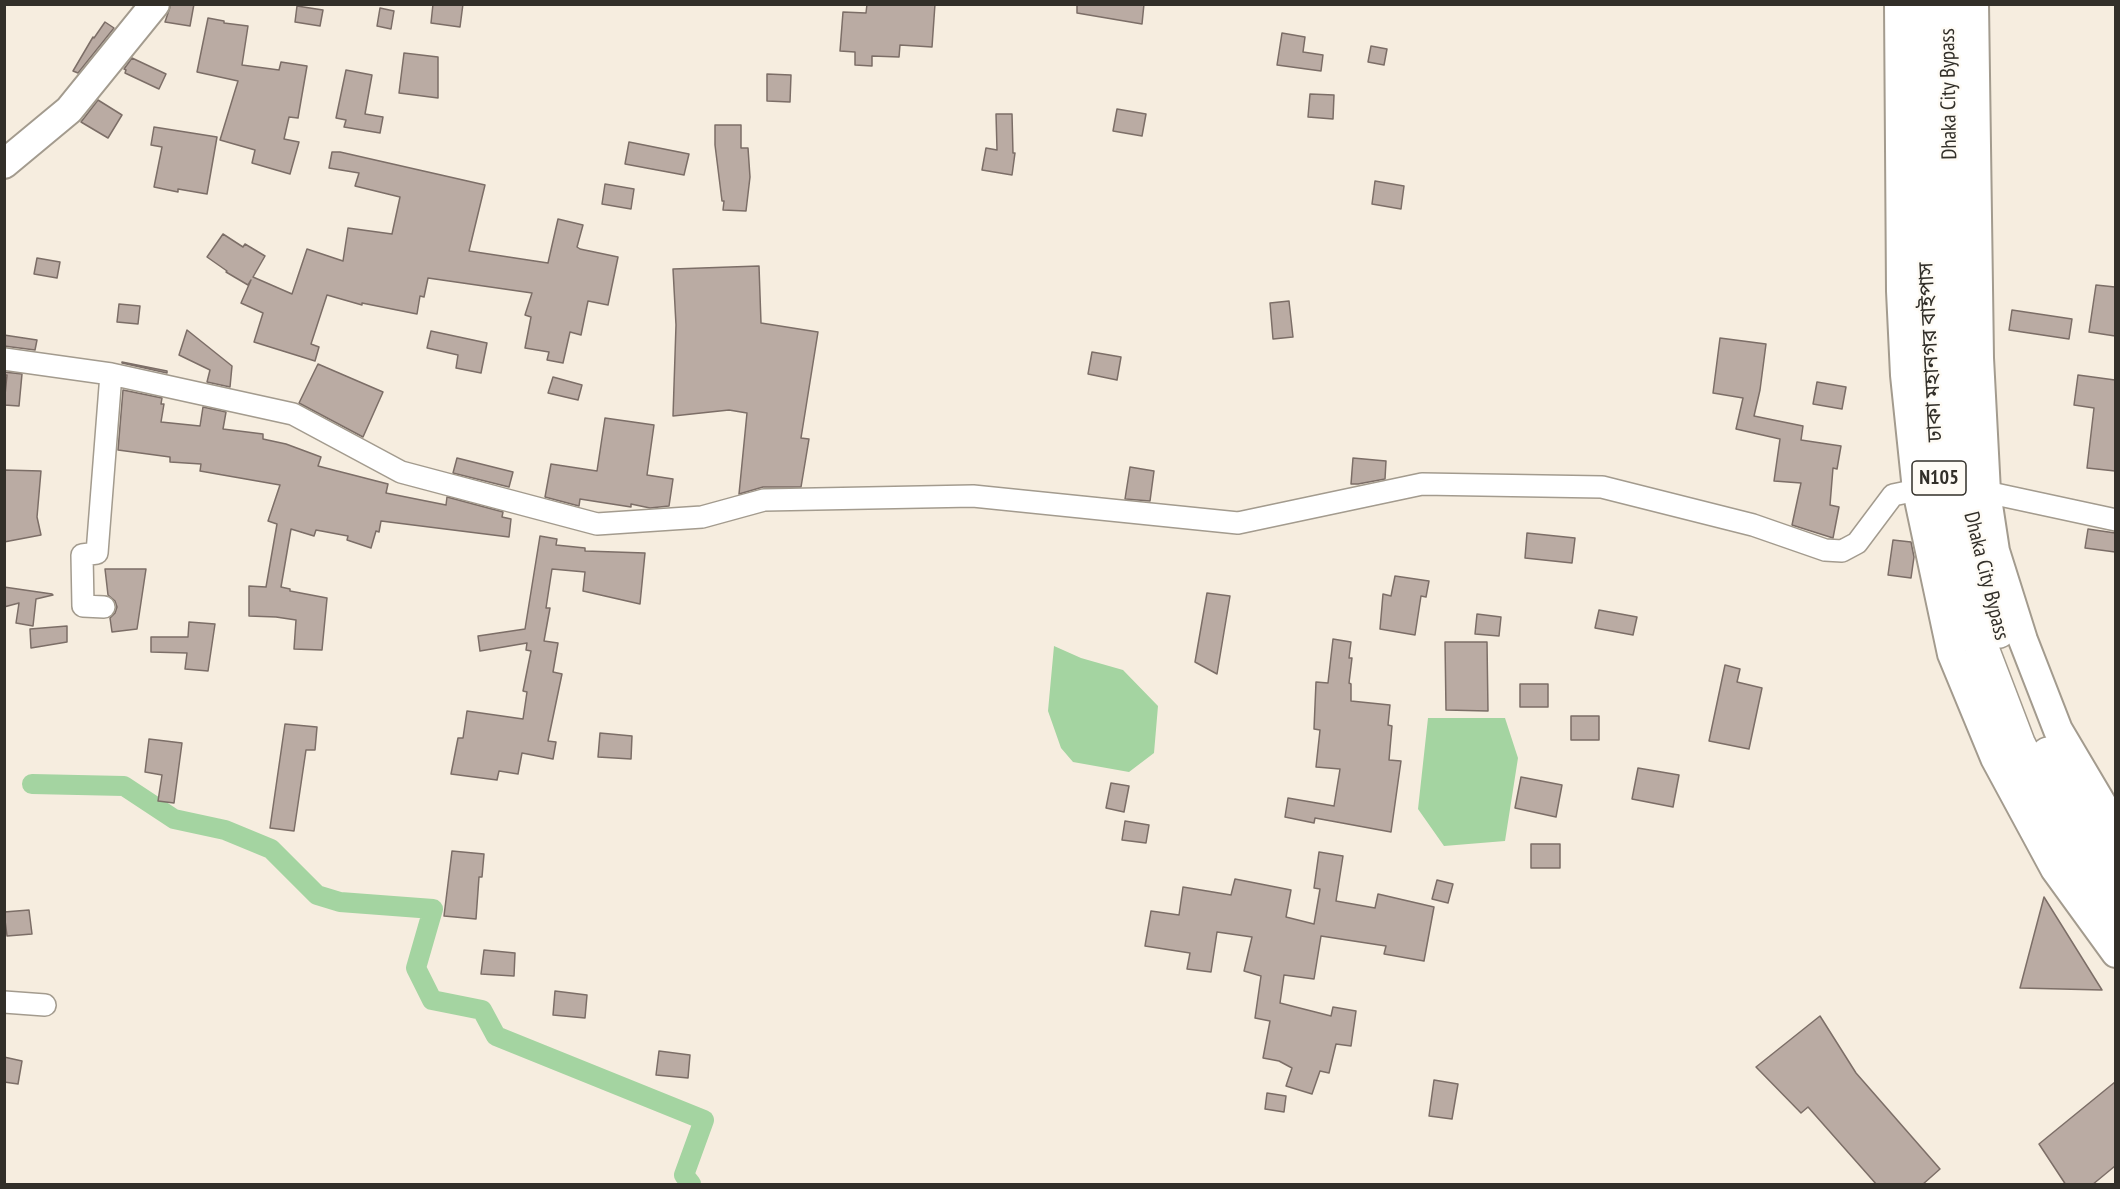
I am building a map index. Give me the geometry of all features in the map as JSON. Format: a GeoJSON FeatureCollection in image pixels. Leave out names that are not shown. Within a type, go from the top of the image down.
{"type":"FeatureCollection","features":[{"type":"Feature","properties":{"kind":"highway","name":"ঢাকা মহানগর বাইপাস"},"geometry":{"type":"LineString","coordinates":[[1923,4],[1929,364],[1940,493],[1951,550],[1982,646],[2018,743],[2070,848],[2115,913]]}},
{"type":"Feature","properties":{"kind":"highway","name":"Dhaka City Bypass"},"geometry":{"type":"LineString","coordinates":[[1948,4],[1951,357],[1970,512],[1978,553],[2006,655],[2042,743],[2096,844],[2115,870]]}},
{"type":"Feature","properties":{"kind":"main road"},"geometry":{"type":"LineString","coordinates":[[4,164],[69,110],[155,4]]}},
{"type":"Feature","properties":{"kind":"main road"},"geometry":{"type":"LineString","coordinates":[[1899,4],[1901,291],[1905,375],[1917,490],[1952,654],[1995,758],[2055,869],[2115,953]]}},
{"type":"Feature","properties":{"kind":"main road"},"geometry":{"type":"LineString","coordinates":[[1974,4],[1979,358],[1986,492],[1995,551],[2023,640],[2058,730],[2115,828]]}},
{"type":"Feature","properties":{"kind":"street"},"geometry":{"type":"LineString","coordinates":[[4,359],[111,374],[293,414],[400,472],[597,524],[702,517],[765,500],[973,496],[1238,523],[1422,484],[1602,487],[1753,525],[1825,550],[1842,551],[1857,543],[1893,495],[1917,490]]}},
{"type":"Feature","properties":{"kind":"street"},"geometry":{"type":"LineString","coordinates":[[104,607],[83,606],[82,555],[97,553],[111,374]]}},
{"type":"Feature","properties":{"kind":"street"},"geometry":{"type":"LineString","coordinates":[[1986,492],[2115,520]]}},
{"type":"Feature","properties":{"kind":"street"},"geometry":{"type":"LineString","coordinates":[[4,1002],[45,1005]]}},
{"type":"Feature","properties":{"kind":"shaded area"},"geometry":{"type":"Polygon","coordinates":[[[1054,646],[1081,658],[1123,670],[1158,706],[1154,753],[1129,772],[1073,762],[1061,748],[1048,711],[1054,646]]]}},
{"type":"Feature","properties":{"kind":"shaded area"},"geometry":{"type":"Polygon","coordinates":[[[1428,718],[1505,718],[1518,758],[1505,841],[1444,846],[1418,809],[1428,718]]]}},
{"type":"Feature","properties":{"kind":"building"},"geometry":{"type":"Polygon","coordinates":[[[171,4],[194,4],[190,26],[165,22],[171,4]]]}},
{"type":"Feature","properties":{"kind":"building"},"geometry":{"type":"Polygon","coordinates":[[[433,4],[463,4],[460,27],[431,23],[433,4]]]}},
{"type":"Feature","properties":{"kind":"building"},"geometry":{"type":"Polygon","coordinates":[[[867,4],[935,4],[932,47],[900,45],[899,57],[872,56],[872,66],[855,65],[855,52],[840,51],[843,12],[866,13],[867,4]]]}},
{"type":"Feature","properties":{"kind":"building"},"geometry":{"type":"Polygon","coordinates":[[[1077,4],[1144,4],[1142,24],[1077,13],[1077,4]]]}},
{"type":"Feature","properties":{"kind":"building"},"geometry":{"type":"Polygon","coordinates":[[[297,6],[323,10],[320,26],[295,22],[297,6]]]}},
{"type":"Feature","properties":{"kind":"building"},"geometry":{"type":"Polygon","coordinates":[[[380,8],[394,11],[391,29],[377,26],[380,8]]]}},
{"type":"Feature","properties":{"kind":"building"},"geometry":{"type":"Polygon","coordinates":[[[208,18],[248,26],[242,65],[279,70],[281,62],[307,66],[298,118],[289,117],[284,139],[299,142],[290,174],[252,163],[255,150],[220,140],[238,81],[197,72],[208,18]]]}},
{"type":"Feature","properties":{"kind":"building"},"geometry":{"type":"Polygon","coordinates":[[[105,22],[114,28],[78,73],[73,71],[93,37],[105,22]]]}},
{"type":"Feature","properties":{"kind":"building"},"geometry":{"type":"Polygon","coordinates":[[[1282,33],[1305,37],[1303,52],[1323,55],[1321,71],[1277,65],[1282,33]]]}},
{"type":"Feature","properties":{"kind":"building"},"geometry":{"type":"Polygon","coordinates":[[[1371,46],[1387,49],[1384,65],[1368,62],[1371,46]]]}},
{"type":"Feature","properties":{"kind":"building"},"geometry":{"type":"Polygon","coordinates":[[[404,53],[438,57],[438,98],[399,93],[404,53]]]}},
{"type":"Feature","properties":{"kind":"building"},"geometry":{"type":"Polygon","coordinates":[[[132,58],[166,74],[159,89],[125,73],[124,69],[132,58]]]}},
{"type":"Feature","properties":{"kind":"building"},"geometry":{"type":"Polygon","coordinates":[[[346,70],[372,75],[365,114],[383,117],[380,133],[344,127],[346,120],[336,118],[346,70]]]}},
{"type":"Feature","properties":{"kind":"building"},"geometry":{"type":"Polygon","coordinates":[[[767,74],[791,75],[790,102],[767,101],[767,74]]]}},
{"type":"Feature","properties":{"kind":"building"},"geometry":{"type":"Polygon","coordinates":[[[1310,94],[1334,95],[1333,119],[1308,117],[1310,94]]]}},
{"type":"Feature","properties":{"kind":"building"},"geometry":{"type":"Polygon","coordinates":[[[98,100],[122,115],[108,138],[81,122],[98,100]]]}},
{"type":"Feature","properties":{"kind":"building"},"geometry":{"type":"Polygon","coordinates":[[[1117,109],[1146,114],[1142,136],[1113,131],[1117,109]]]}},
{"type":"Feature","properties":{"kind":"building"},"geometry":{"type":"Polygon","coordinates":[[[996,114],[1012,114],[1013,153],[1015,153],[1012,175],[982,170],[986,148],[997,150],[996,114]]]}},
{"type":"Feature","properties":{"kind":"building"},"geometry":{"type":"Polygon","coordinates":[[[715,125],[741,125],[741,148],[748,148],[750,177],[746,211],[723,210],[724,201],[722,201],[715,145],[715,125]]]}},
{"type":"Feature","properties":{"kind":"building"},"geometry":{"type":"Polygon","coordinates":[[[154,127],[217,137],[207,194],[178,189],[178,192],[154,187],[162,147],[151,145],[154,127]]]}},
{"type":"Feature","properties":{"kind":"building"},"geometry":{"type":"Polygon","coordinates":[[[629,142],[689,154],[684,175],[625,164],[629,142]]]}},
{"type":"Feature","properties":{"kind":"building"},"geometry":{"type":"Polygon","coordinates":[[[332,152],[485,185],[469,251],[548,263],[558,219],[583,225],[577,247],[618,257],[608,305],[588,301],[581,335],[570,332],[563,363],[547,360],[549,352],[525,348],[531,317],[525,315],[532,293],[428,278],[424,297],[420,296],[417,314],[362,303],[362,305],[327,295],[311,344],[319,347],[315,361],[254,342],[263,313],[241,303],[251,280],[248,285],[207,257],[223,234],[243,247],[245,244],[265,256],[253,277],[292,294],[307,249],[343,261],[348,228],[392,234],[400,197],[355,186],[359,173],[329,168],[332,152]]]}},
{"type":"Feature","properties":{"kind":"building"},"geometry":{"type":"Polygon","coordinates":[[[1375,181],[1404,186],[1401,209],[1372,204],[1375,181]]]}},
{"type":"Feature","properties":{"kind":"building"},"geometry":{"type":"Polygon","coordinates":[[[605,184],[634,189],[631,209],[602,204],[605,184]]]}},
{"type":"Feature","properties":{"kind":"building"},"geometry":{"type":"Polygon","coordinates":[[[37,258],[60,262],[57,278],[34,274],[37,258]]]}},
{"type":"Feature","properties":{"kind":"building"},"geometry":{"type":"Polygon","coordinates":[[[759,266],[761,323],[818,332],[801,438],[809,439],[801,487],[763,487],[739,494],[747,413],[729,410],[673,416],[676,325],[673,269],[759,266]]]}},
{"type":"Feature","properties":{"kind":"building"},"geometry":{"type":"Polygon","coordinates":[[[2096,285],[2115,287],[2115,336],[2089,332],[2096,285]]]}},
{"type":"Feature","properties":{"kind":"building"},"geometry":{"type":"Polygon","coordinates":[[[1289,301],[1293,337],[1273,339],[1270,303],[1289,301]]]}},
{"type":"Feature","properties":{"kind":"building"},"geometry":{"type":"Polygon","coordinates":[[[119,304],[140,306],[138,324],[117,322],[119,304]]]}},
{"type":"Feature","properties":{"kind":"building"},"geometry":{"type":"Polygon","coordinates":[[[2012,310],[2072,319],[2069,339],[2009,330],[2012,310]]]}},
{"type":"Feature","properties":{"kind":"building"},"geometry":{"type":"Polygon","coordinates":[[[187,330],[232,366],[230,387],[207,382],[210,370],[179,355],[187,330]]]}},
{"type":"Feature","properties":{"kind":"building"},"geometry":{"type":"Polygon","coordinates":[[[431,331],[487,343],[481,373],[456,368],[458,355],[427,348],[431,331]]]}},
{"type":"Feature","properties":{"kind":"building"},"geometry":{"type":"Polygon","coordinates":[[[4,335],[37,340],[35,350],[4,346],[4,335]]]}},
{"type":"Feature","properties":{"kind":"building"},"geometry":{"type":"Polygon","coordinates":[[[1720,338],[1766,344],[1754,416],[1803,426],[1801,440],[1841,446],[1837,469],[1833,468],[1830,505],[1839,507],[1833,538],[1792,525],[1801,483],[1774,481],[1780,439],[1736,429],[1743,398],[1713,393],[1720,338]]]}},
{"type":"Feature","properties":{"kind":"building"},"geometry":{"type":"Polygon","coordinates":[[[1092,352],[1121,357],[1117,380],[1088,374],[1092,352]]]}},
{"type":"Feature","properties":{"kind":"building"},"geometry":{"type":"Polygon","coordinates":[[[122,363],[167,371],[167,373],[122,363]]]}},
{"type":"Feature","properties":{"kind":"building"},"geometry":{"type":"Polygon","coordinates":[[[318,364],[383,392],[363,437],[299,403],[318,364]]]}},
{"type":"Feature","properties":{"kind":"building"},"geometry":{"type":"Polygon","coordinates":[[[4,372],[22,374],[19,406],[4,405],[7,375],[4,375],[4,372]]]}},
{"type":"Feature","properties":{"kind":"building"},"geometry":{"type":"Polygon","coordinates":[[[2078,375],[2115,380],[2115,471],[2087,468],[2094,408],[2074,405],[2078,375]]]}},
{"type":"Feature","properties":{"kind":"building"},"geometry":{"type":"Polygon","coordinates":[[[553,377],[582,385],[578,400],[548,393],[553,377]]]}},
{"type":"Feature","properties":{"kind":"building"},"geometry":{"type":"Polygon","coordinates":[[[1817,382],[1846,387],[1842,409],[1813,404],[1817,382]]]}},
{"type":"Feature","properties":{"kind":"building"},"geometry":{"type":"Polygon","coordinates":[[[123,390],[162,398],[161,404],[164,404],[161,422],[200,426],[203,407],[226,412],[223,429],[263,434],[263,439],[286,444],[321,457],[318,466],[388,484],[386,493],[446,505],[447,497],[503,512],[502,517],[511,519],[509,537],[381,521],[379,532],[376,531],[371,548],[347,540],[348,536],[316,530],[314,536],[291,529],[281,587],[327,598],[322,650],[294,649],[296,620],[249,616],[249,586],[266,587],[277,524],[268,521],[280,485],[200,471],[201,464],[170,462],[170,457],[118,450],[123,390]]]}},
{"type":"Feature","properties":{"kind":"building"},"geometry":{"type":"Polygon","coordinates":[[[605,418],[654,425],[647,475],[673,479],[669,506],[650,508],[631,504],[631,507],[580,499],[579,506],[545,497],[551,464],[597,471],[605,418]]]}},
{"type":"Feature","properties":{"kind":"building"},"geometry":{"type":"Polygon","coordinates":[[[457,458],[513,472],[509,487],[453,473],[457,458]]]}},
{"type":"Feature","properties":{"kind":"building"},"geometry":{"type":"Polygon","coordinates":[[[1353,458],[1386,461],[1385,479],[1351,484],[1353,458]]]}},
{"type":"Feature","properties":{"kind":"building"},"geometry":{"type":"Polygon","coordinates":[[[1130,467],[1154,471],[1150,501],[1125,499],[1130,467]]]}},
{"type":"Feature","properties":{"kind":"building"},"geometry":{"type":"Polygon","coordinates":[[[4,470],[41,471],[37,517],[41,535],[4,542],[4,470]]]}},
{"type":"Feature","properties":{"kind":"building"},"geometry":{"type":"Polygon","coordinates":[[[2088,529],[2115,533],[2115,552],[2085,548],[2088,529]]]}},
{"type":"Feature","properties":{"kind":"building"},"geometry":{"type":"Polygon","coordinates":[[[1527,533],[1575,538],[1572,563],[1525,558],[1527,533]]]}},
{"type":"Feature","properties":{"kind":"building"},"geometry":{"type":"Polygon","coordinates":[[[540,536],[557,539],[556,545],[585,548],[585,551],[645,553],[640,604],[583,591],[585,572],[552,569],[546,608],[550,608],[544,641],[558,643],[553,672],[562,674],[548,741],[556,742],[553,759],[522,753],[518,774],[499,771],[497,780],[451,774],[458,738],[463,738],[467,711],[523,719],[527,692],[523,691],[531,651],[526,650],[527,643],[480,651],[478,636],[525,629],[540,536]]]}},
{"type":"Feature","properties":{"kind":"building"},"geometry":{"type":"Polygon","coordinates":[[[1893,540],[1911,542],[1914,557],[1911,578],[1888,575],[1893,540]]]}},
{"type":"Feature","properties":{"kind":"building"},"geometry":{"type":"Polygon","coordinates":[[[105,569],[146,569],[137,629],[112,632],[110,618],[117,607],[115,601],[108,595],[105,569]]]}},
{"type":"Feature","properties":{"kind":"building"},"geometry":{"type":"Polygon","coordinates":[[[1395,576],[1429,581],[1426,597],[1421,596],[1415,635],[1380,629],[1383,594],[1391,596],[1395,576]]]}},
{"type":"Feature","properties":{"kind":"building"},"geometry":{"type":"Polygon","coordinates":[[[4,587],[53,595],[36,599],[33,626],[16,623],[19,603],[4,607],[4,587]]]}},
{"type":"Feature","properties":{"kind":"building"},"geometry":{"type":"Polygon","coordinates":[[[1207,593],[1230,596],[1217,674],[1195,662],[1207,593]]]}},
{"type":"Feature","properties":{"kind":"building"},"geometry":{"type":"Polygon","coordinates":[[[1599,610],[1637,617],[1633,635],[1595,628],[1599,610]]]}},
{"type":"Feature","properties":{"kind":"building"},"geometry":{"type":"Polygon","coordinates":[[[1477,614],[1501,617],[1499,636],[1475,634],[1477,614]]]}},
{"type":"Feature","properties":{"kind":"building"},"geometry":{"type":"Polygon","coordinates":[[[189,622],[215,624],[208,671],[185,669],[187,653],[151,652],[151,637],[188,637],[189,622]]]}},
{"type":"Feature","properties":{"kind":"building"},"geometry":{"type":"Polygon","coordinates":[[[67,626],[67,642],[31,648],[30,629],[67,626]]]}},
{"type":"Feature","properties":{"kind":"building"},"geometry":{"type":"Polygon","coordinates":[[[1333,639],[1351,642],[1349,683],[1351,684],[1351,701],[1390,705],[1388,725],[1392,726],[1389,760],[1401,761],[1391,832],[1315,818],[1314,823],[1285,817],[1288,798],[1334,806],[1340,769],[1316,767],[1320,730],[1314,729],[1316,682],[1328,683],[1333,639]]]}},
{"type":"Feature","properties":{"kind":"building"},"geometry":{"type":"Polygon","coordinates":[[[1445,642],[1487,642],[1488,711],[1446,710],[1445,642]]]}},
{"type":"Feature","properties":{"kind":"building"},"geometry":{"type":"Polygon","coordinates":[[[1725,665],[1740,669],[1737,682],[1762,688],[1749,749],[1709,741],[1725,665]]]}},
{"type":"Feature","properties":{"kind":"building"},"geometry":{"type":"Polygon","coordinates":[[[1520,684],[1548,684],[1548,707],[1520,707],[1520,684]]]}},
{"type":"Feature","properties":{"kind":"building"},"geometry":{"type":"Polygon","coordinates":[[[1571,716],[1599,716],[1599,740],[1571,740],[1571,716]]]}},
{"type":"Feature","properties":{"kind":"building"},"geometry":{"type":"Polygon","coordinates":[[[285,724],[317,727],[315,750],[306,750],[294,831],[270,828],[285,724]]]}},
{"type":"Feature","properties":{"kind":"building"},"geometry":{"type":"Polygon","coordinates":[[[600,733],[632,736],[631,759],[598,757],[600,733]]]}},
{"type":"Feature","properties":{"kind":"building"},"geometry":{"type":"Polygon","coordinates":[[[149,739],[182,743],[174,803],[158,801],[162,775],[145,772],[149,739]]]}},
{"type":"Feature","properties":{"kind":"building"},"geometry":{"type":"Polygon","coordinates":[[[1638,768],[1679,775],[1673,807],[1632,799],[1638,768]]]}},
{"type":"Feature","properties":{"kind":"building"},"geometry":{"type":"Polygon","coordinates":[[[1521,777],[1562,785],[1556,817],[1515,808],[1521,777]]]}},
{"type":"Feature","properties":{"kind":"building"},"geometry":{"type":"Polygon","coordinates":[[[1111,783],[1129,786],[1124,812],[1106,808],[1111,783]]]}},
{"type":"Feature","properties":{"kind":"building"},"geometry":{"type":"Polygon","coordinates":[[[1125,821],[1149,825],[1146,843],[1122,840],[1125,821]]]}},
{"type":"Feature","properties":{"kind":"building"},"geometry":{"type":"Polygon","coordinates":[[[1531,844],[1560,844],[1560,868],[1531,868],[1531,844]]]}},
{"type":"Feature","properties":{"kind":"building"},"geometry":{"type":"Polygon","coordinates":[[[452,851],[484,854],[482,877],[479,877],[476,919],[444,916],[452,851]]]}},
{"type":"Feature","properties":{"kind":"building"},"geometry":{"type":"Polygon","coordinates":[[[1319,852],[1343,856],[1336,901],[1375,908],[1378,894],[1434,907],[1424,961],[1384,954],[1386,946],[1321,936],[1314,979],[1284,975],[1280,1003],[1331,1016],[1333,1007],[1356,1011],[1351,1046],[1336,1044],[1329,1073],[1320,1071],[1312,1094],[1286,1086],[1292,1068],[1279,1061],[1263,1058],[1270,1021],[1255,1018],[1261,976],[1244,971],[1252,937],[1217,932],[1211,972],[1187,969],[1190,953],[1145,946],[1151,911],[1179,915],[1183,887],[1231,895],[1235,879],[1291,890],[1286,917],[1314,924],[1320,889],[1314,888],[1319,852]]]}},
{"type":"Feature","properties":{"kind":"building"},"geometry":{"type":"Polygon","coordinates":[[[1437,880],[1453,884],[1448,903],[1432,899],[1437,880]]]}},
{"type":"Feature","properties":{"kind":"building"},"geometry":{"type":"Polygon","coordinates":[[[2044,897],[2102,990],[2020,988],[2044,897]]]}},
{"type":"Feature","properties":{"kind":"building"},"geometry":{"type":"Polygon","coordinates":[[[29,910],[32,934],[7,936],[4,912],[29,910]]]}},
{"type":"Feature","properties":{"kind":"building"},"geometry":{"type":"Polygon","coordinates":[[[484,950],[515,953],[514,976],[481,974],[484,950]]]}},
{"type":"Feature","properties":{"kind":"building"},"geometry":{"type":"Polygon","coordinates":[[[555,991],[587,995],[585,1018],[553,1015],[555,991]]]}},
{"type":"Feature","properties":{"kind":"building"},"geometry":{"type":"Polygon","coordinates":[[[1820,1016],[1856,1073],[1940,1169],[1922,1185],[1877,1185],[1808,1107],[1801,1113],[1756,1067],[1820,1016]]]}},
{"type":"Feature","properties":{"kind":"building"},"geometry":{"type":"Polygon","coordinates":[[[659,1051],[690,1055],[688,1078],[656,1075],[659,1051]]]}},
{"type":"Feature","properties":{"kind":"building"},"geometry":{"type":"Polygon","coordinates":[[[4,1057],[22,1061],[18,1084],[4,1082],[4,1057]]]}},
{"type":"Feature","properties":{"kind":"building"},"geometry":{"type":"Polygon","coordinates":[[[1434,1080],[1458,1084],[1452,1119],[1429,1116],[1434,1080]]]}},
{"type":"Feature","properties":{"kind":"building"},"geometry":{"type":"Polygon","coordinates":[[[2115,1082],[2115,1166],[2092,1185],[2066,1185],[2039,1144],[2115,1082]]]}},
{"type":"Feature","properties":{"kind":"building"},"geometry":{"type":"Polygon","coordinates":[[[1267,1093],[1286,1096],[1284,1112],[1265,1109],[1267,1093]]]}},
{"type":"Feature","properties":{"kind":"waterway"},"geometry":{"type":"LineString","coordinates":[[32,784],[124,786],[174,819],[225,830],[271,849],[317,895],[340,902],[433,909],[416,968],[432,1000],[482,1010],[496,1036],[704,1120],[684,1175],[691,1184]]}}]}
